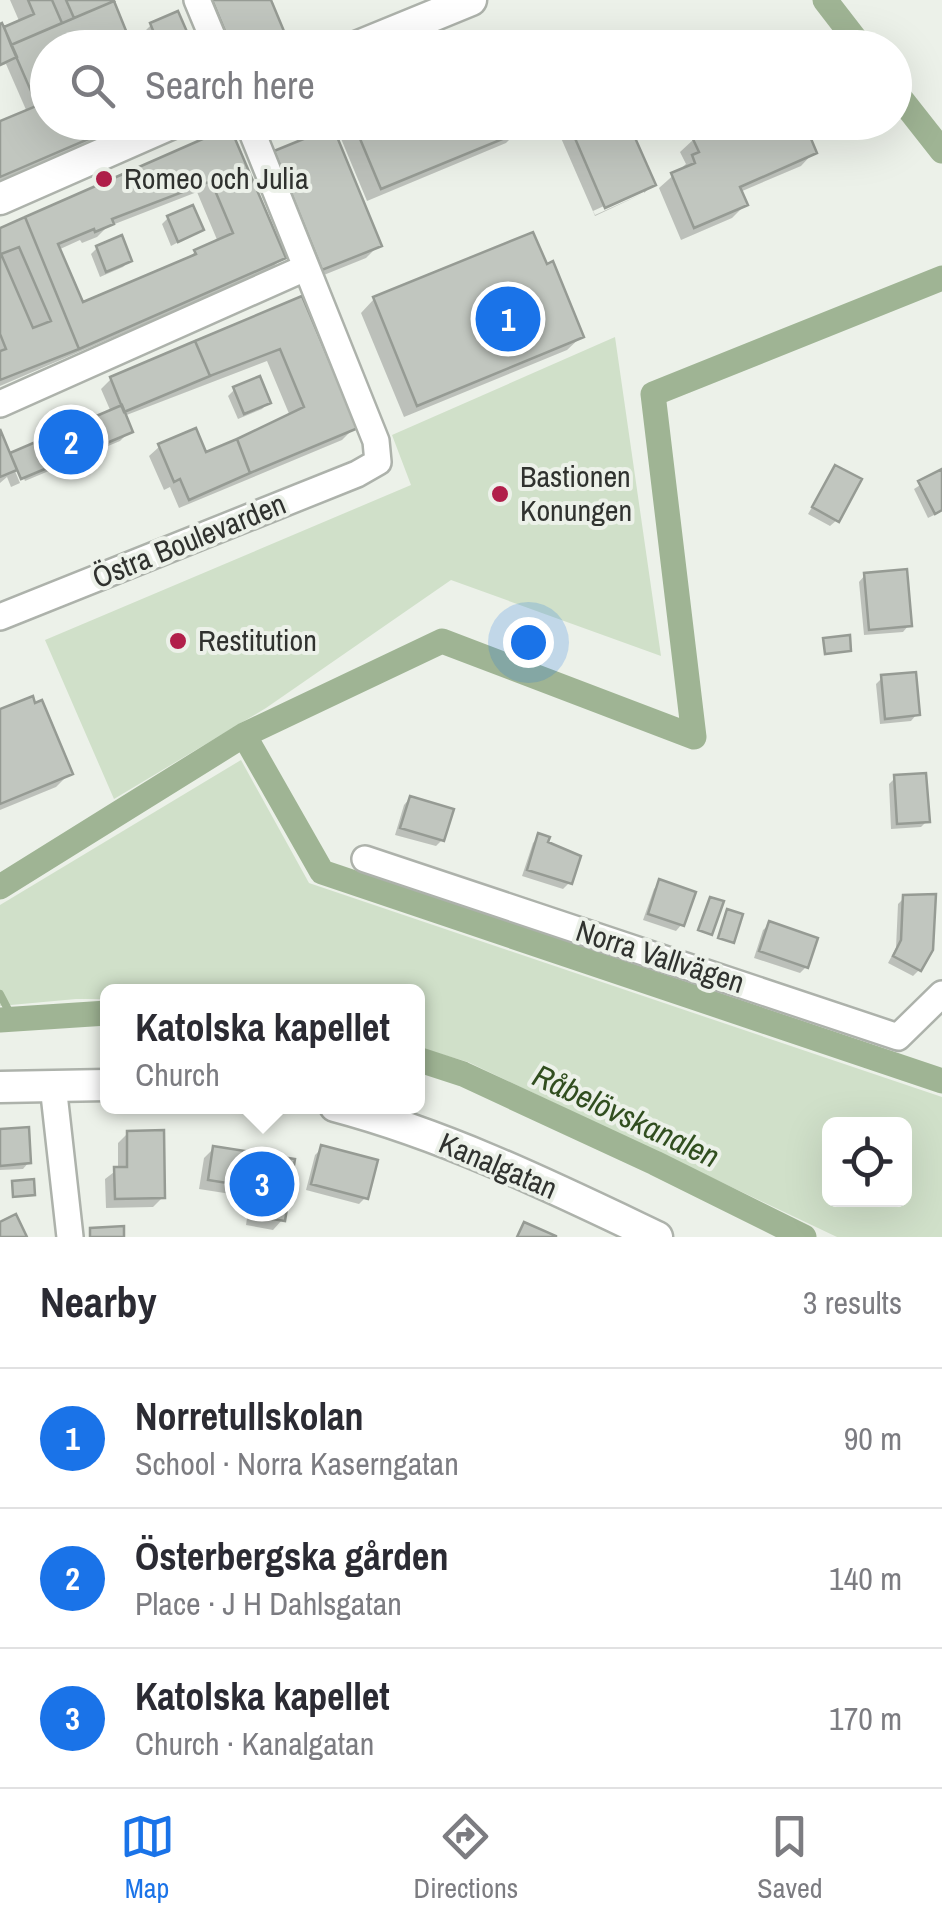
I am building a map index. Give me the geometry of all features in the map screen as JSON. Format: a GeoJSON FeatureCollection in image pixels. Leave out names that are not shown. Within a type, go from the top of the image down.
{"type":"FeatureCollection","features":[{"type":"Feature","properties":{"kind":"street"},"geometry":{"type":"LineString","coordinates":[[197,0],[210,30]]}},
{"type":"Feature","properties":{"kind":"street"},"geometry":{"type":"LineString","coordinates":[[398,30],[471,0]]}},
{"type":"Feature","properties":{"kind":"street"},"geometry":{"type":"LineString","coordinates":[[0,199],[134,140]]}},
{"type":"Feature","properties":{"kind":"street"},"geometry":{"type":"LineString","coordinates":[[0,404],[305,268],[255,140]]}},
{"type":"Feature","properties":{"kind":"street","name":"Östra Boulevarden"},"geometry":{"type":"LineString","coordinates":[[0,618],[378,462],[376,442],[305,268]]}},
{"type":"Feature","properties":{"kind":"street","name":"Norra Vallvägen"},"geometry":{"type":"LineString","coordinates":[[365,859],[898,1036],[942,994]]}},
{"type":"Feature","properties":{"kind":"street"},"geometry":{"type":"LineString","coordinates":[[53,1085],[70,1237]]}},
{"type":"Feature","properties":{"kind":"street"},"geometry":{"type":"LineString","coordinates":[[0,1087],[100,1085]]}},
{"type":"Feature","properties":{"kind":"street","name":"Kanalgatan"},"geometry":{"type":"LineString","coordinates":[[359,1114],[466,1149],[657,1237]]}},
{"type":"Feature","properties":{"kind":"green space"},"geometry":{"type":"Polygon","coordinates":[[[615,337],[661,656],[451,580],[266,708],[114,799],[45,640],[411,485],[392,435],[615,337]]]}},
{"type":"Feature","properties":{"kind":"green space"},"geometry":{"type":"Polygon","coordinates":[[[241,760],[309,883],[942,1097],[942,1237],[837,1237],[468,1062],[425,1049],[425,984],[100,984],[100,999],[0,1006],[0,905],[241,760]]]}},
{"type":"Feature","properties":{"kind":"building"},"geometry":{"type":"Polygon","coordinates":[[[28,0],[52,0],[62,23],[46,30],[30,30],[30,37],[11,45],[4,27],[34,14],[28,0]]]}},
{"type":"Feature","properties":{"kind":"building"},"geometry":{"type":"Polygon","coordinates":[[[66,0],[113,0],[114,1],[74,18],[66,0]]]}},
{"type":"Feature","properties":{"kind":"building"},"geometry":{"type":"Polygon","coordinates":[[[212,0],[271,0],[284,30],[224,30],[212,0]]]}},
{"type":"Feature","properties":{"kind":"building"},"geometry":{"type":"Polygon","coordinates":[[[114,1],[126,30],[46,30],[114,1]]]}},
{"type":"Feature","properties":{"kind":"building"},"geometry":{"type":"Polygon","coordinates":[[[178,11],[186,30],[153,30],[150,23],[178,11]]]}},
{"type":"Feature","properties":{"kind":"building"},"geometry":{"type":"Polygon","coordinates":[[[0,24],[17,57],[0,65],[0,24]]]}},
{"type":"Feature","properties":{"kind":"building"},"geometry":{"type":"Polygon","coordinates":[[[30,37],[30,89],[11,45],[30,37]]]}},
{"type":"Feature","properties":{"kind":"building"},"geometry":{"type":"Polygon","coordinates":[[[30,108],[30,140],[86,140],[0,177],[0,121],[30,108]]]}},
{"type":"Feature","properties":{"kind":"building"},"geometry":{"type":"Polygon","coordinates":[[[200,140],[236,140],[286,258],[79,349],[25,217],[200,140]],[[211,181],[58,244],[83,302],[196,254],[194,250],[233,233],[211,181]]]}},
{"type":"Feature","properties":{"kind":"building"},"geometry":{"type":"Polygon","coordinates":[[[301,140],[338,140],[382,246],[322,270],[274,151],[301,140]]]}},
{"type":"Feature","properties":{"kind":"building"},"geometry":{"type":"Polygon","coordinates":[[[361,140],[500,140],[381,189],[361,140]]]}},
{"type":"Feature","properties":{"kind":"building"},"geometry":{"type":"Polygon","coordinates":[[[576,140],[636,140],[656,185],[605,208],[576,140]]]}},
{"type":"Feature","properties":{"kind":"building"},"geometry":{"type":"Polygon","coordinates":[[[693,140],[812,140],[817,153],[740,187],[748,205],[694,228],[671,173],[695,163],[692,155],[699,152],[693,140]]]}},
{"type":"Feature","properties":{"kind":"building"},"geometry":{"type":"Polygon","coordinates":[[[193,205],[204,230],[178,242],[167,216],[193,205]]]}},
{"type":"Feature","properties":{"kind":"building"},"geometry":{"type":"Polygon","coordinates":[[[25,217],[79,349],[0,380],[0,351],[6,349],[0,334],[0,228],[25,217]],[[19,247],[1,254],[33,328],[51,321],[19,247]]]}},
{"type":"Feature","properties":{"kind":"building"},"geometry":{"type":"Polygon","coordinates":[[[533,232],[547,264],[553,261],[584,337],[417,406],[373,297],[533,232]],[[511,319],[498,324],[506,342],[519,337],[511,319]]]}},
{"type":"Feature","properties":{"kind":"building"},"geometry":{"type":"Polygon","coordinates":[[[122,235],[132,261],[106,272],[96,246],[122,235]]]}},
{"type":"Feature","properties":{"kind":"building"},"geometry":{"type":"Polygon","coordinates":[[[302,296],[358,428],[250,473],[237,439],[304,407],[280,349],[210,376],[195,341],[302,296]]]}},
{"type":"Feature","properties":{"kind":"building"},"geometry":{"type":"Polygon","coordinates":[[[195,341],[210,376],[124,412],[110,377],[195,341]]]}},
{"type":"Feature","properties":{"kind":"building"},"geometry":{"type":"Polygon","coordinates":[[[260,376],[271,403],[244,414],[233,387],[260,376]]]}},
{"type":"Feature","properties":{"kind":"building"},"geometry":{"type":"Polygon","coordinates":[[[122,405],[133,432],[21,479],[10,453],[122,405]]]}},
{"type":"Feature","properties":{"kind":"building"},"geometry":{"type":"Polygon","coordinates":[[[196,428],[206,452],[237,439],[250,473],[189,500],[180,479],[174,482],[158,444],[196,428]]]}},
{"type":"Feature","properties":{"kind":"building"},"geometry":{"type":"Polygon","coordinates":[[[0,429],[17,470],[0,477],[0,429]]]}},
{"type":"Feature","properties":{"kind":"building"},"geometry":{"type":"Polygon","coordinates":[[[835,465],[862,479],[839,522],[812,507],[835,465]]]}},
{"type":"Feature","properties":{"kind":"building"},"geometry":{"type":"Polygon","coordinates":[[[942,469],[942,510],[935,514],[918,481],[942,469]]]}},
{"type":"Feature","properties":{"kind":"building"},"geometry":{"type":"Polygon","coordinates":[[[907,569],[912,626],[869,630],[864,573],[907,569]]]}},
{"type":"Feature","properties":{"kind":"building"},"geometry":{"type":"Polygon","coordinates":[[[850,635],[851,651],[825,654],[823,638],[850,635]]]}},
{"type":"Feature","properties":{"kind":"building"},"geometry":{"type":"Polygon","coordinates":[[[916,672],[920,715],[885,719],[881,675],[916,672]]]}},
{"type":"Feature","properties":{"kind":"building"},"geometry":{"type":"Polygon","coordinates":[[[33,696],[35,703],[42,700],[73,774],[0,804],[0,709],[33,696]]]}},
{"type":"Feature","properties":{"kind":"building"},"geometry":{"type":"Polygon","coordinates":[[[926,773],[930,822],[897,824],[894,775],[926,773]]]}},
{"type":"Feature","properties":{"kind":"building"},"geometry":{"type":"Polygon","coordinates":[[[410,796],[454,809],[444,841],[400,828],[410,796]]]}},
{"type":"Feature","properties":{"kind":"building"},"geometry":{"type":"Polygon","coordinates":[[[538,833],[550,837],[548,842],[581,856],[572,884],[527,870],[538,833]]]}},
{"type":"Feature","properties":{"kind":"building"},"geometry":{"type":"Polygon","coordinates":[[[659,879],[696,892],[684,926],[648,914],[659,879]]]}},
{"type":"Feature","properties":{"kind":"building"},"geometry":{"type":"Polygon","coordinates":[[[936,894],[933,950],[921,971],[893,956],[901,940],[903,895],[936,894]]]}},
{"type":"Feature","properties":{"kind":"building"},"geometry":{"type":"Polygon","coordinates":[[[710,897],[724,901],[712,935],[698,930],[710,897]]]}},
{"type":"Feature","properties":{"kind":"building"},"geometry":{"type":"Polygon","coordinates":[[[727,909],[743,914],[734,943],[718,938],[727,909]]]}},
{"type":"Feature","properties":{"kind":"building"},"geometry":{"type":"Polygon","coordinates":[[[769,921],[818,938],[808,968],[759,951],[769,921]]]}},
{"type":"Feature","properties":{"kind":"building"},"geometry":{"type":"Polygon","coordinates":[[[29,1127],[31,1163],[0,1166],[0,1129],[29,1127]]]}},
{"type":"Feature","properties":{"kind":"building"},"geometry":{"type":"Polygon","coordinates":[[[164,1130],[165,1198],[115,1199],[114,1167],[127,1167],[127,1131],[164,1130]]]}},
{"type":"Feature","properties":{"kind":"building"},"geometry":{"type":"Polygon","coordinates":[[[321,1145],[378,1160],[368,1199],[311,1184],[321,1145]]]}},
{"type":"Feature","properties":{"kind":"building"},"geometry":{"type":"Polygon","coordinates":[[[213,1146],[295,1159],[285,1221],[254,1216],[259,1188],[208,1180],[213,1146]]]}},
{"type":"Feature","properties":{"kind":"building"},"geometry":{"type":"Polygon","coordinates":[[[34,1179],[35,1195],[13,1197],[12,1181],[34,1179]]]}},
{"type":"Feature","properties":{"kind":"building"},"geometry":{"type":"Polygon","coordinates":[[[16,1214],[27,1237],[0,1237],[0,1222],[16,1214]]]}},
{"type":"Feature","properties":{"kind":"building"},"geometry":{"type":"Polygon","coordinates":[[[524,1222],[556,1236],[556,1237],[517,1237],[524,1222]]]}},
{"type":"Feature","properties":{"kind":"building"},"geometry":{"type":"Polygon","coordinates":[[[124,1226],[124,1237],[90,1237],[90,1228],[124,1226]]]}},
{"type":"Feature","properties":{"kind":"waterway"},"geometry":{"type":"LineString","coordinates":[[825,0],[848,30]]}},
{"type":"Feature","properties":{"kind":"waterway"},"geometry":{"type":"LineString","coordinates":[[912,113],[942,151]]}},
{"type":"Feature","properties":{"kind":"waterway"},"geometry":{"type":"LineString","coordinates":[[0,887],[244,735],[442,641],[694,737],[653,394],[942,278]]}},
{"type":"Feature","properties":{"kind":"waterway"},"geometry":{"type":"LineString","coordinates":[[244,735],[322,872],[942,1081]]}},
{"type":"Feature","properties":{"kind":"waterway"},"geometry":{"type":"LineString","coordinates":[[0,994],[13,1019]]}},
{"type":"Feature","properties":{"kind":"waterway","name":"Råbelövskanalen"},"geometry":{"type":"LineString","coordinates":[[0,1020],[100,1013]]}},
{"type":"Feature","properties":{"kind":"waterway","name":"Råbelövskanalen"},"geometry":{"type":"LineString","coordinates":[[425,1062],[463,1074],[804,1237]]}},
{"type":"Feature","properties":{"kind":"place","name":"Romeo och Julia"},"geometry":{"type":"Point","coordinates":[104,179]}},
{"type":"Feature","properties":{"kind":"place","name":"Norretullskolan"},"geometry":{"type":"Point","coordinates":[508,319]}},
{"type":"Feature","properties":{"kind":"place","name":"Österbergska gården"},"geometry":{"type":"Point","coordinates":[71,442]}},
{"type":"Feature","properties":{"kind":"place","name":"Bastionen Konungen"},"geometry":{"type":"Point","coordinates":[500,494]}},
{"type":"Feature","properties":{"kind":"place","name":"Restitution"},"geometry":{"type":"Point","coordinates":[178,641]}},
{"type":"Feature","properties":{"kind":"place","name":"Katolska kapellet"},"geometry":{"type":"Point","coordinates":[262,1184]}}]}
